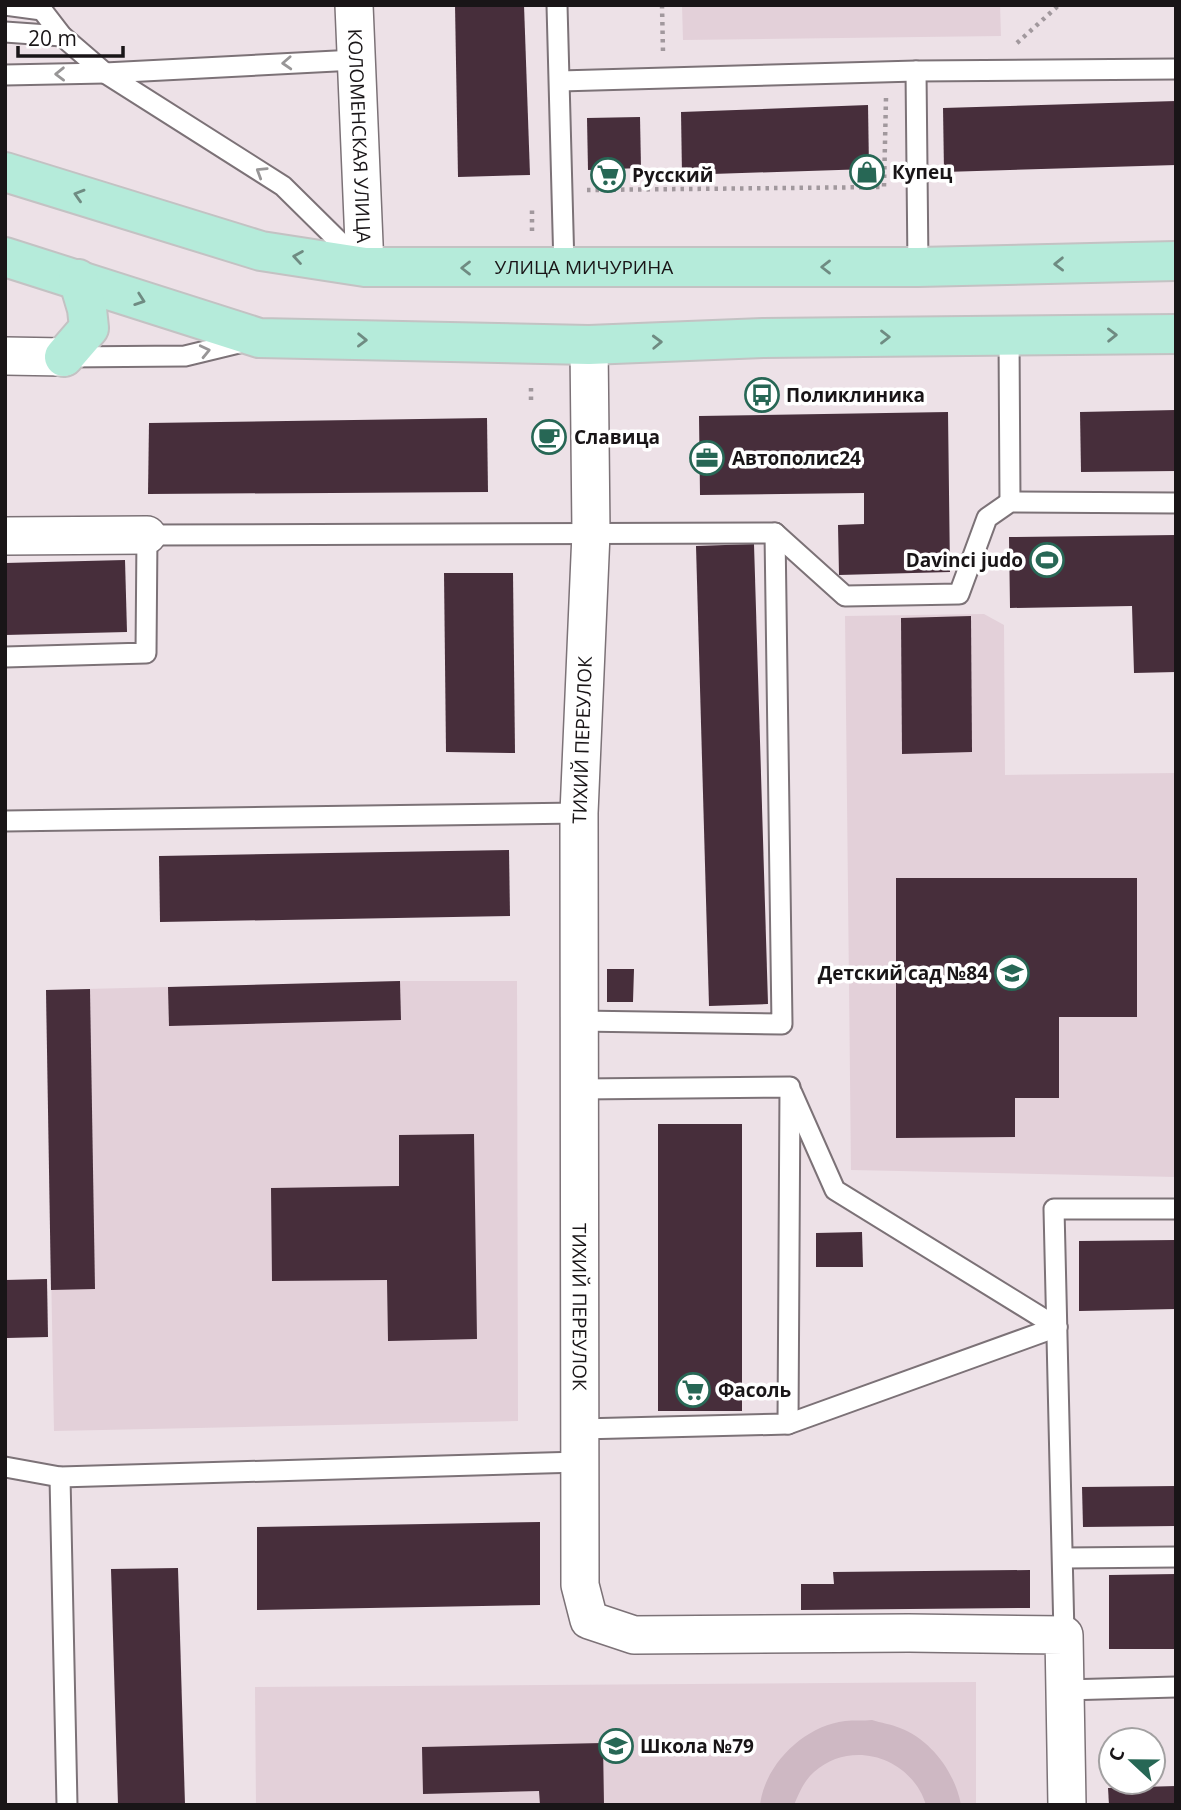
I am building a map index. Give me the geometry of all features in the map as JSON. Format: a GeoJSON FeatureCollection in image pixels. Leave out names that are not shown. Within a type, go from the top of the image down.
{"type":"FeatureCollection","features":[{"type":"Feature","properties":{"kind":"main road","name":"УЛИЦА МИЧУРИНА"},"geometry":{"type":"LineString","coordinates":[[5,172],[261,251],[365,267],[918,267],[1176,261]]}},
{"type":"Feature","properties":{"kind":"main road"},"geometry":{"type":"LineString","coordinates":[[5,257],[259,338],[589,345],[764,338],[1176,334]]}},
{"type":"Feature","properties":{"kind":"main road"},"geometry":{"type":"LineString","coordinates":[[64,357],[89,328],[87,309],[78,279]]}},
{"type":"Feature","properties":{"kind":"street","name":"КОЛОМЕНСКАЯ УЛИЦА"},"geometry":{"type":"LineString","coordinates":[[354,5],[365,267]]}},
{"type":"Feature","properties":{"kind":"street","name":"ТИХИЙ ПЕРЕУЛОК"},"geometry":{"type":"LineString","coordinates":[[589,345],[591,534],[579,813],[580,1585],[589,1620],[634,1635],[1064,1635]]}},
{"type":"Feature","properties":{"kind":"street"},"geometry":{"type":"LineString","coordinates":[[5,356],[64,357]]}},
{"type":"Feature","properties":{"kind":"street"},"geometry":{"type":"LineString","coordinates":[[5,536],[147,535]]}},
{"type":"Feature","properties":{"kind":"street"},"geometry":{"type":"LineString","coordinates":[[1064,1635],[1068,1805]]}},
{"type":"Feature","properties":{"kind":"lane"},"geometry":{"type":"LineString","coordinates":[[5,5],[42,9],[62,36],[105,73],[283,186],[365,267]]}},
{"type":"Feature","properties":{"kind":"lane"},"geometry":{"type":"LineString","coordinates":[[557,5],[564,267]]}},
{"type":"Feature","properties":{"kind":"lane"},"geometry":{"type":"LineString","coordinates":[[5,32],[62,36]]}},
{"type":"Feature","properties":{"kind":"lane"},"geometry":{"type":"LineString","coordinates":[[5,75],[105,73],[355,60]]}},
{"type":"Feature","properties":{"kind":"lane"},"geometry":{"type":"LineString","coordinates":[[560,81],[916,71],[1176,69]]}},
{"type":"Feature","properties":{"kind":"lane"},"geometry":{"type":"LineString","coordinates":[[916,71],[918,267]]}},
{"type":"Feature","properties":{"kind":"lane"},"geometry":{"type":"LineString","coordinates":[[1009,336],[1010,502]]}},
{"type":"Feature","properties":{"kind":"lane"},"geometry":{"type":"LineString","coordinates":[[64,357],[185,356],[259,338]]}},
{"type":"Feature","properties":{"kind":"lane"},"geometry":{"type":"LineString","coordinates":[[5,657],[146,653],[147,535],[775,533],[845,596],[959,594],[987,518],[1010,502],[1176,503]]}},
{"type":"Feature","properties":{"kind":"lane"},"geometry":{"type":"LineString","coordinates":[[579,1021],[782,1024],[775,533]]}},
{"type":"Feature","properties":{"kind":"lane"},"geometry":{"type":"LineString","coordinates":[[5,821],[579,813]]}},
{"type":"Feature","properties":{"kind":"lane"},"geometry":{"type":"LineString","coordinates":[[580,1089],[790,1087]]}},
{"type":"Feature","properties":{"kind":"lane"},"geometry":{"type":"LineString","coordinates":[[790,1087],[835,1190],[1057,1327]]}},
{"type":"Feature","properties":{"kind":"lane"},"geometry":{"type":"LineString","coordinates":[[788,1424],[790,1087]]}},
{"type":"Feature","properties":{"kind":"lane"},"geometry":{"type":"LineString","coordinates":[[1064,1635],[1054,1209],[1176,1209]]}},
{"type":"Feature","properties":{"kind":"lane"},"geometry":{"type":"LineString","coordinates":[[5,1467],[60,1477],[580,1446],[788,1424],[1057,1327]]}},
{"type":"Feature","properties":{"kind":"lane"},"geometry":{"type":"LineString","coordinates":[[60,1477],[67,1805]]}},
{"type":"Feature","properties":{"kind":"lane"},"geometry":{"type":"LineString","coordinates":[[1064,1558],[1176,1558]]}},
{"type":"Feature","properties":{"kind":"lane"},"geometry":{"type":"LineString","coordinates":[[1064,1690],[1176,1687]]}},
{"type":"Feature","properties":{"kind":"path"},"geometry":{"type":"LineString","coordinates":[[662,5],[663,77]]}},
{"type":"Feature","properties":{"kind":"path"},"geometry":{"type":"LineString","coordinates":[[985,71],[1059,5]]}},
{"type":"Feature","properties":{"kind":"path"},"geometry":{"type":"LineString","coordinates":[[561,191],[884,187],[886,72]]}},
{"type":"Feature","properties":{"kind":"path"},"geometry":{"type":"LineString","coordinates":[[532,198],[532,232]]}},
{"type":"Feature","properties":{"kind":"path"},"geometry":{"type":"LineString","coordinates":[[531,388],[531,403]]}},
{"type":"Feature","properties":{"kind":"shaded area"},"geometry":{"type":"Polygon","coordinates":[[[682,5],[1000,5],[1001,36],[683,40],[682,5]]]}},
{"type":"Feature","properties":{"kind":"shaded area","name":"Детский сад №84"},"geometry":{"type":"Polygon","coordinates":[[[984,614],[1004,625],[1005,775],[1176,773],[1176,1177],[851,1170],[845,616],[984,614]]]}},
{"type":"Feature","properties":{"kind":"shaded area"},"geometry":{"type":"Polygon","coordinates":[[[400,981],[517,981],[518,1421],[54,1431],[46,990],[400,981]]]}},
{"type":"Feature","properties":{"kind":"shaded area","name":"Школа №79"},"geometry":{"type":"Polygon","coordinates":[[[976,1682],[976,1805],[256,1805],[255,1687],[976,1682]]]}},
{"type":"Feature","properties":{"kind":"shaded area"},"geometry":{"type":"Polygon","coordinates":[[[872,1720],[897,1727],[922,1740],[947,1769],[961,1805],[926,1805],[919,1789],[908,1775],[879,1758],[862,1755],[846,1756],[829,1762],[814,1772],[794,1805],[760,1805],[763,1790],[778,1762],[801,1739],[830,1724],[872,1720]]]}},
{"type":"Feature","properties":{"kind":"building"},"geometry":{"type":"Polygon","coordinates":[[[455,5],[524,5],[530,175],[458,177],[455,5]]]}},
{"type":"Feature","properties":{"kind":"building"},"geometry":{"type":"Polygon","coordinates":[[[1176,101],[1176,165],[944,172],[943,108],[1176,101]]]}},
{"type":"Feature","properties":{"kind":"building"},"geometry":{"type":"Polygon","coordinates":[[[868,105],[869,169],[682,175],[681,112],[868,105]]]}},
{"type":"Feature","properties":{"kind":"building"},"geometry":{"type":"Polygon","coordinates":[[[640,117],[641,168],[588,170],[587,118],[640,117]]]}},
{"type":"Feature","properties":{"kind":"building"},"geometry":{"type":"Polygon","coordinates":[[[1176,410],[1176,471],[1081,472],[1080,412],[1176,410]]]}},
{"type":"Feature","properties":{"kind":"building"},"geometry":{"type":"Polygon","coordinates":[[[948,412],[950,572],[839,575],[838,525],[864,524],[864,493],[700,495],[699,416],[948,412]]]}},
{"type":"Feature","properties":{"kind":"building"},"geometry":{"type":"Polygon","coordinates":[[[487,418],[488,492],[148,494],[149,423],[487,418]]]}},
{"type":"Feature","properties":{"kind":"building","name":"Славица"},"geometry":{"type":"Polygon","coordinates":[[[539,430],[559,430],[559,444],[538,443],[539,430]]]}},
{"type":"Feature","properties":{"kind":"building"},"geometry":{"type":"Polygon","coordinates":[[[1176,535],[1176,672],[1134,673],[1132,606],[1010,608],[1009,537],[1176,535]]]}},
{"type":"Feature","properties":{"kind":"building"},"geometry":{"type":"Polygon","coordinates":[[[754,544],[768,1004],[709,1006],[696,546],[754,544]]]}},
{"type":"Feature","properties":{"kind":"building"},"geometry":{"type":"Polygon","coordinates":[[[125,560],[127,632],[5,635],[5,563],[125,560]]]}},
{"type":"Feature","properties":{"kind":"building"},"geometry":{"type":"Polygon","coordinates":[[[444,573],[513,573],[515,753],[446,752],[444,573]]]}},
{"type":"Feature","properties":{"kind":"building"},"geometry":{"type":"Polygon","coordinates":[[[971,616],[972,752],[902,754],[901,618],[971,616]]]}},
{"type":"Feature","properties":{"kind":"building"},"geometry":{"type":"Polygon","coordinates":[[[509,850],[510,916],[160,922],[159,856],[509,850]]]}},
{"type":"Feature","properties":{"kind":"building"},"geometry":{"type":"Polygon","coordinates":[[[896,878],[1137,878],[1137,1017],[1059,1017],[1059,1098],[1015,1098],[1015,1137],[896,1138],[896,878]]]}},
{"type":"Feature","properties":{"kind":"building"},"geometry":{"type":"Polygon","coordinates":[[[607,969],[634,969],[633,1002],[607,1002],[607,969]]]}},
{"type":"Feature","properties":{"kind":"building"},"geometry":{"type":"Polygon","coordinates":[[[400,981],[401,1020],[169,1026],[168,987],[400,981]]]}},
{"type":"Feature","properties":{"kind":"building"},"geometry":{"type":"Polygon","coordinates":[[[90,989],[95,1289],[51,1290],[46,990],[90,989]]]}},
{"type":"Feature","properties":{"kind":"building"},"geometry":{"type":"Polygon","coordinates":[[[658,1124],[742,1124],[742,1411],[658,1411],[658,1124]]]}},
{"type":"Feature","properties":{"kind":"building"},"geometry":{"type":"Polygon","coordinates":[[[474,1134],[477,1339],[388,1341],[387,1280],[272,1281],[271,1188],[399,1186],[399,1135],[474,1134]]]}},
{"type":"Feature","properties":{"kind":"building"},"geometry":{"type":"Polygon","coordinates":[[[862,1232],[863,1267],[816,1267],[816,1233],[862,1232]]]}},
{"type":"Feature","properties":{"kind":"building"},"geometry":{"type":"Polygon","coordinates":[[[1176,1240],[1176,1309],[1079,1311],[1079,1241],[1176,1240]]]}},
{"type":"Feature","properties":{"kind":"building"},"geometry":{"type":"Polygon","coordinates":[[[47,1279],[48,1337],[7,1338],[5,1280],[47,1279]]]}},
{"type":"Feature","properties":{"kind":"building"},"geometry":{"type":"Polygon","coordinates":[[[1176,1486],[1176,1526],[1083,1527],[1082,1487],[1176,1486]]]}},
{"type":"Feature","properties":{"kind":"building"},"geometry":{"type":"Polygon","coordinates":[[[540,1522],[540,1605],[257,1610],[257,1527],[540,1522]]]}},
{"type":"Feature","properties":{"kind":"building"},"geometry":{"type":"Polygon","coordinates":[[[178,1568],[185,1805],[118,1805],[111,1569],[178,1568]]]}},
{"type":"Feature","properties":{"kind":"building"},"geometry":{"type":"Polygon","coordinates":[[[1030,1570],[1030,1608],[801,1610],[801,1584],[834,1584],[833,1572],[1030,1570]]]}},
{"type":"Feature","properties":{"kind":"building"},"geometry":{"type":"Polygon","coordinates":[[[1176,1574],[1176,1649],[1109,1649],[1109,1575],[1176,1574]]]}},
{"type":"Feature","properties":{"kind":"building"},"geometry":{"type":"Polygon","coordinates":[[[603,1743],[604,1805],[540,1805],[539,1791],[423,1794],[422,1747],[603,1743]]]}},
{"type":"Feature","properties":{"kind":"building"},"geometry":{"type":"Polygon","coordinates":[[[1167,1786],[1176,1786],[1176,1805],[1109,1805],[1108,1796],[1167,1796],[1167,1786]]]}},
{"type":"Feature","properties":{"kind":"place","name":"Купец"},"geometry":{"type":"Point","coordinates":[867,172]}},
{"type":"Feature","properties":{"kind":"place","name":"Русский"},"geometry":{"type":"Point","coordinates":[608,175]}},
{"type":"Feature","properties":{"kind":"place","name":"Поликлиника"},"geometry":{"type":"Point","coordinates":[762,395]}},
{"type":"Feature","properties":{"kind":"place","name":"Славица"},"geometry":{"type":"Point","coordinates":[549,437]}},
{"type":"Feature","properties":{"kind":"place","name":"Автополис24"},"geometry":{"type":"Point","coordinates":[707,458]}},
{"type":"Feature","properties":{"kind":"place","name":"Davinci judo"},"geometry":{"type":"Point","coordinates":[1047,560]}},
{"type":"Feature","properties":{"kind":"place","name":"Детский сад №84"},"geometry":{"type":"Point","coordinates":[1012,973]}},
{"type":"Feature","properties":{"kind":"place","name":"Фасоль"},"geometry":{"type":"Point","coordinates":[693,1390]}},
{"type":"Feature","properties":{"kind":"place","name":"Школа №79"},"geometry":{"type":"Point","coordinates":[616,1746]}}]}
